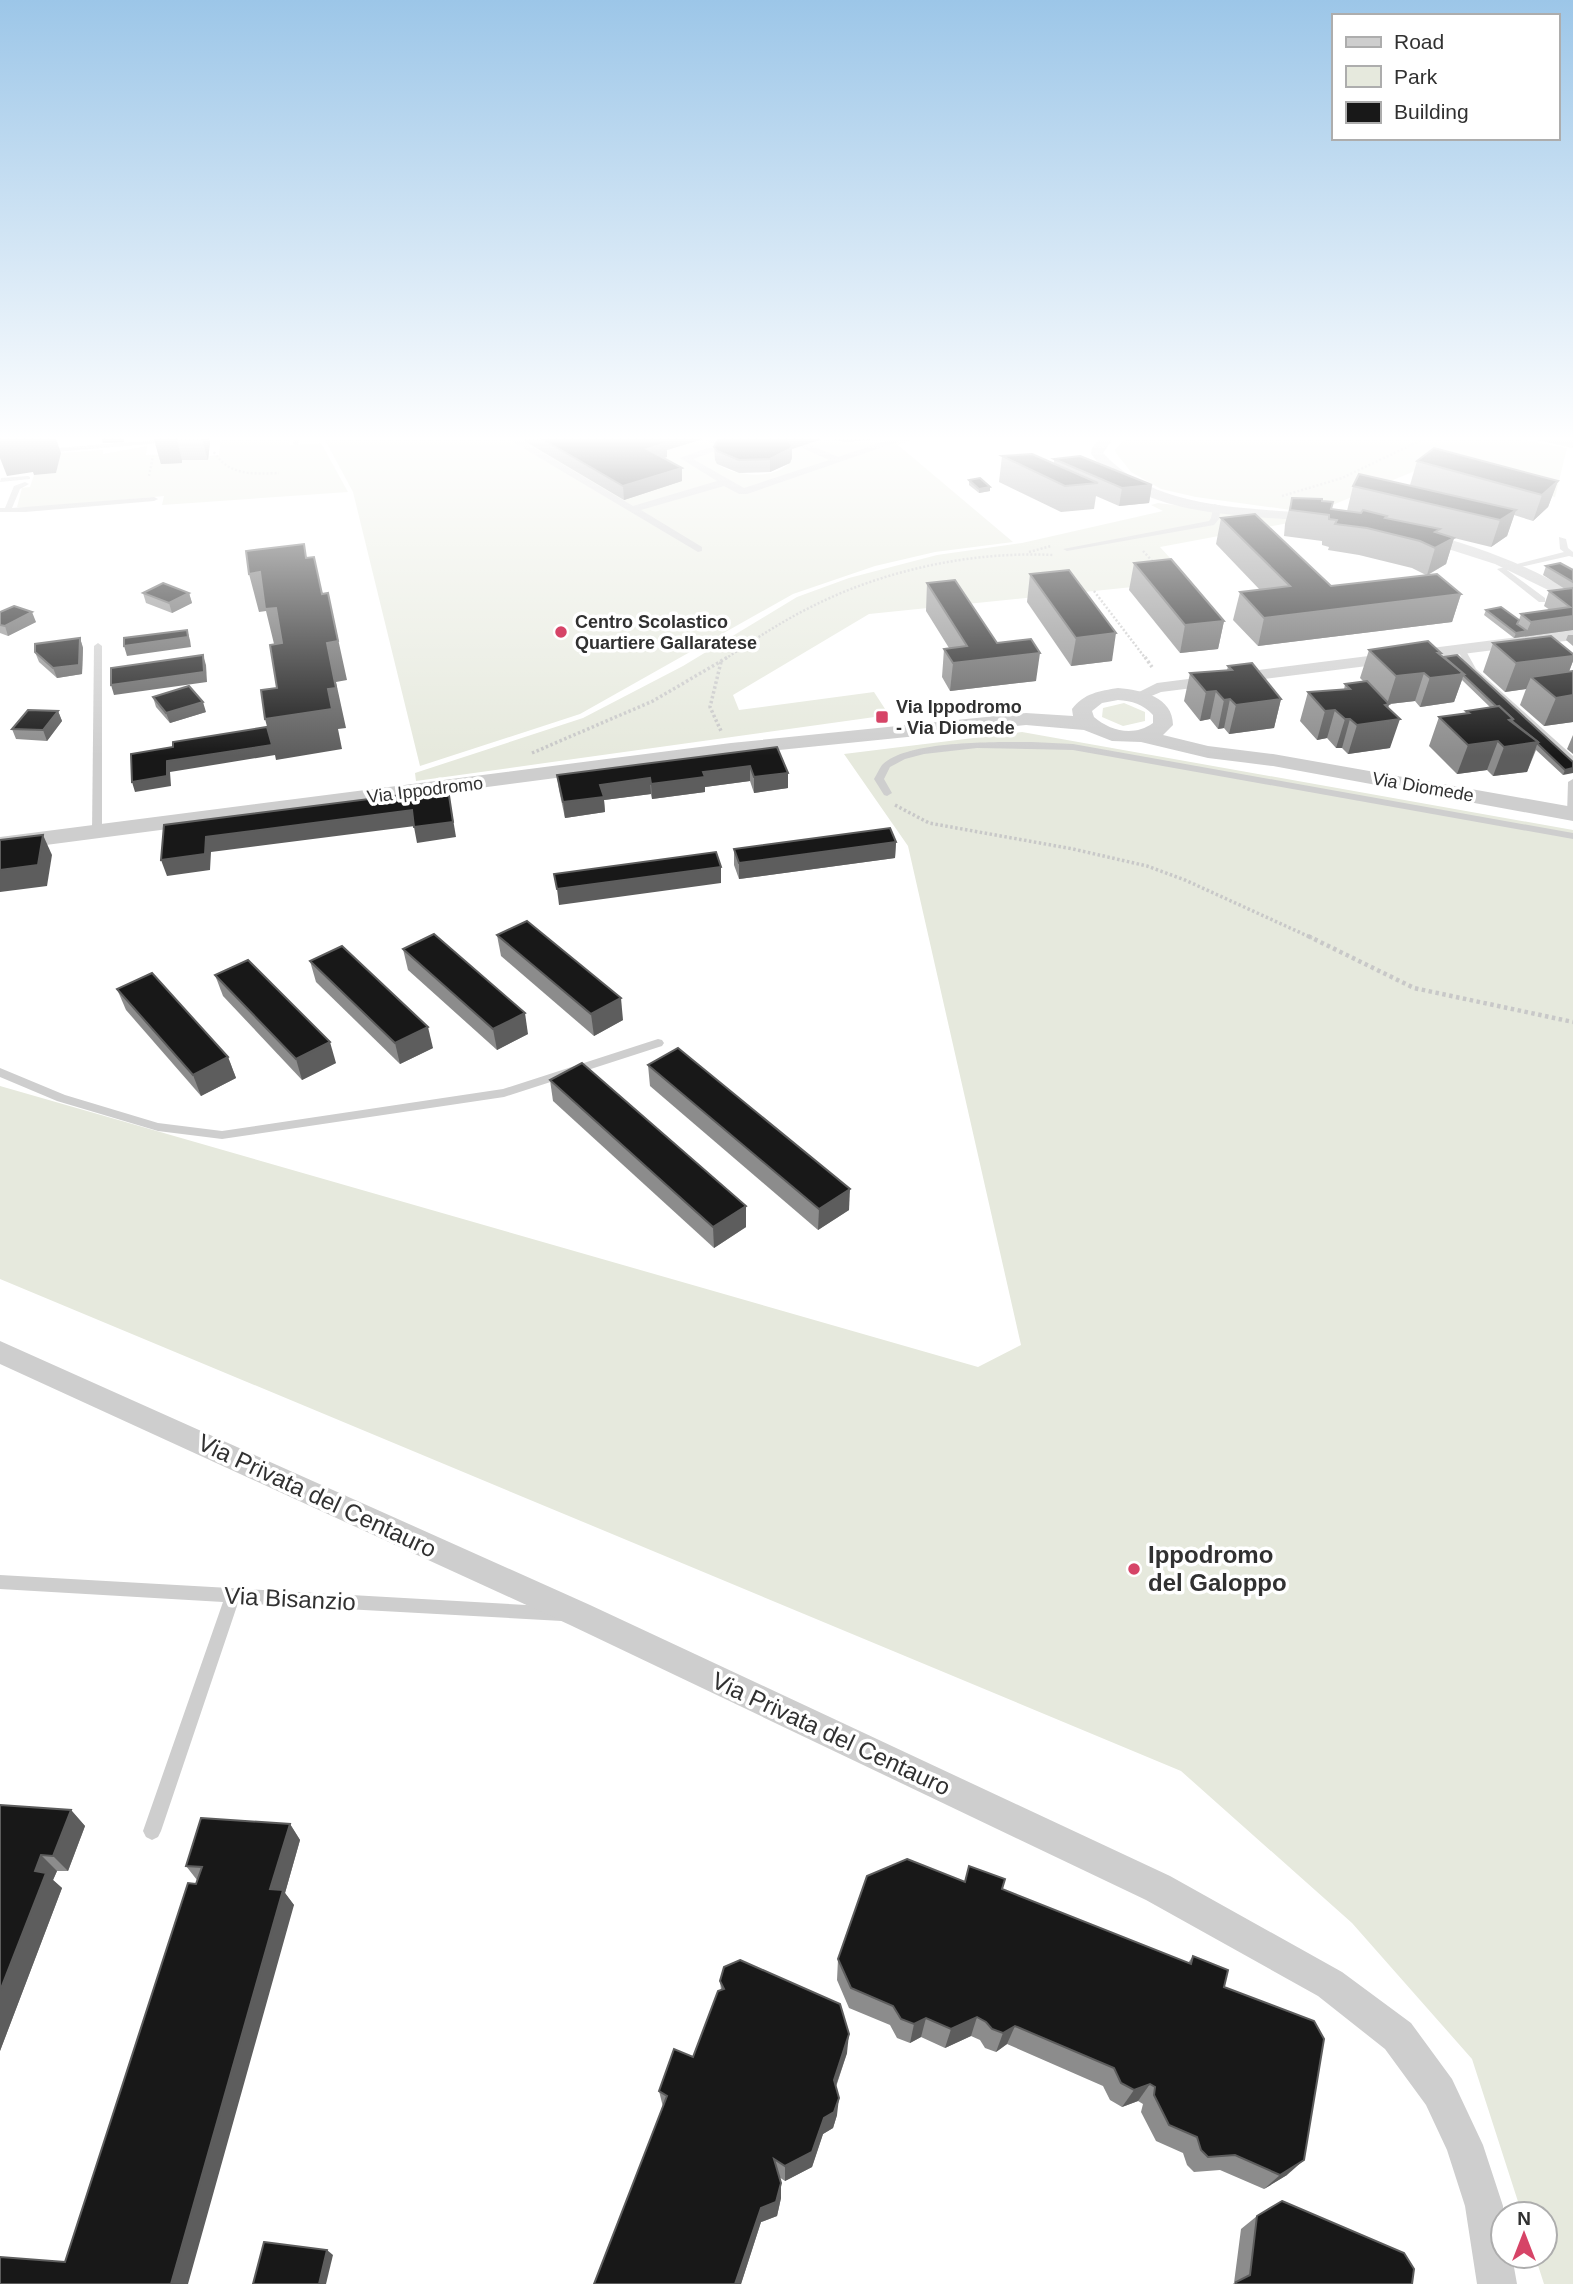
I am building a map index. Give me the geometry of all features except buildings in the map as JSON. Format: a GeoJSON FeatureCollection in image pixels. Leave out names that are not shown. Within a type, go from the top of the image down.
{"type":"FeatureCollection","features":[{"type":"Feature","properties":{"kind":"street"},"geometry":{"type":"LineString","coordinates":[[686,543],[698,550]]}},
{"type":"Feature","properties":{"kind":"street"},"geometry":{"type":"LineString","coordinates":[[1447,543],[1514,565],[1573,598]]}},
{"type":"Feature","properties":{"kind":"street"},"geometry":{"type":"LineString","coordinates":[[1137,697],[1157,688],[1573,635]]}},
{"type":"Feature","properties":{"kind":"street"},"geometry":{"type":"LineString","coordinates":[[1087,715],[1096,698],[1108,695],[1137,697],[1160,709],[1164,717],[1163,725],[1156,731],[1141,736]]}},
{"type":"Feature","properties":{"kind":"street","name":"Via Ippodromo"},"geometry":{"type":"LineString","coordinates":[[0,844],[849,735],[1087,715]]}},
{"type":"Feature","properties":{"kind":"street","name":"Via Diomede"},"geometry":{"type":"LineString","coordinates":[[1087,715],[1112,735],[1141,736],[1208,752],[1273,760],[1573,814]]}},
{"type":"Feature","properties":{"kind":"street","name":"Via Diomede"},"geometry":{"type":"LineString","coordinates":[[1163,725],[1184,737],[1273,760]]}},
{"type":"Feature","properties":{"kind":"street","name":"Via Privata del Centauro"},"geometry":{"type":"LineString","coordinates":[[0,1352],[579,1615],[1158,1888],[1330,1984],[1398,2036],[1439,2091],[1464,2145],[1485,2206],[1497,2284]]}},
{"type":"Feature","properties":{"kind":"lane"},"geometry":{"type":"LineString","coordinates":[[1067,549],[1103,543]]}},
{"type":"Feature","properties":{"kind":"lane"},"geometry":{"type":"LineString","coordinates":[[1542,600],[1501,569],[1571,554]]}},
{"type":"Feature","properties":{"kind":"lane"},"geometry":{"type":"LineString","coordinates":[[97,832],[98,646]]}},
{"type":"Feature","properties":{"kind":"lane"},"geometry":{"type":"LineString","coordinates":[[1463,653],[1473,670],[1573,761]]}},
{"type":"Feature","properties":{"kind":"lane"},"geometry":{"type":"LineString","coordinates":[[887,793],[878,779],[888,765],[912,755],[965,746],[1031,744],[1073,747],[1573,836]]}},
{"type":"Feature","properties":{"kind":"lane"},"geometry":{"type":"LineString","coordinates":[[1573,782],[1573,814]]}},
{"type":"Feature","properties":{"kind":"lane"},"geometry":{"type":"LineString","coordinates":[[0,1072],[61,1098],[158,1127],[222,1135],[504,1093],[658,1043]]}},
{"type":"Feature","properties":{"kind":"lane","name":"Via Bisanzio"},"geometry":{"type":"LineString","coordinates":[[0,1582],[579,1615]]}},
{"type":"Feature","properties":{"kind":"lane"},"geometry":{"type":"LineString","coordinates":[[152,1831],[233,1595]]}},
{"type":"Feature","properties":{"kind":"path"},"geometry":{"type":"LineString","coordinates":[[1153,545],[1140,548],[1161,572]]}},
{"type":"Feature","properties":{"kind":"path"},"geometry":{"type":"LineString","coordinates":[[530,754],[605,725],[721,662],[793,615],[860,587],[946,564],[1025,554],[1059,557]]}},
{"type":"Feature","properties":{"kind":"path"},"geometry":{"type":"LineString","coordinates":[[1094,591],[1152,667]]}},
{"type":"Feature","properties":{"kind":"path"},"geometry":{"type":"LineString","coordinates":[[721,662],[710,707],[722,734]]}},
{"type":"Feature","properties":{"kind":"path"},"geometry":{"type":"LineString","coordinates":[[887,793],[898,808],[929,823],[1073,849],[1147,866],[1185,880],[1414,988],[1573,1022]]}},
{"type":"Feature","properties":{"kind":"green space"},"geometry":{"type":"Polygon","coordinates":[[[365,543],[1008,543],[935,552],[875,566],[793,594],[580,714],[420,766],[365,543]]]}},
{"type":"Feature","properties":{"kind":"green space"},"geometry":{"type":"Polygon","coordinates":[[[1022,543],[1184,543],[1160,547],[1191,581],[869,614],[733,695],[739,710],[874,692],[889,715],[416,781],[415,773],[583,718],[683,666],[797,597],[849,578],[937,555],[1022,543]]]}},
{"type":"Feature","properties":{"kind":"green space"},"geometry":{"type":"Polygon","coordinates":[[[1124,703],[1145,712],[1145,721],[1123,726],[1102,717],[1103,708],[1124,703]]]}},
{"type":"Feature","properties":{"kind":"green space","name":"Ippodromo del Galoppo"},"geometry":{"type":"Polygon","coordinates":[[[1022,732],[1573,830],[1573,2284],[1544,2284],[1540,2270],[1559,2270],[1559,2200],[1517,2200],[1472,2059],[1352,1923],[1181,1771],[0,1279],[0,1086],[978,1367],[1021,1345],[908,846],[844,754],[1022,732]]]}},
{"type":"Feature","properties":{"kind":"place","name":"Centro Scolastico Quartiere Gallaratese"},"geometry":{"type":"Point","coordinates":[561,632]}},
{"type":"Feature","properties":{"kind":"place","name":"Via Ippodromo - Via Diomede"},"geometry":{"type":"Point","coordinates":[882,717]}},
{"type":"Feature","properties":{"kind":"place","name":"Ippodromo del Galoppo"},"geometry":{"type":"Point","coordinates":[1134,1569]}}]}
